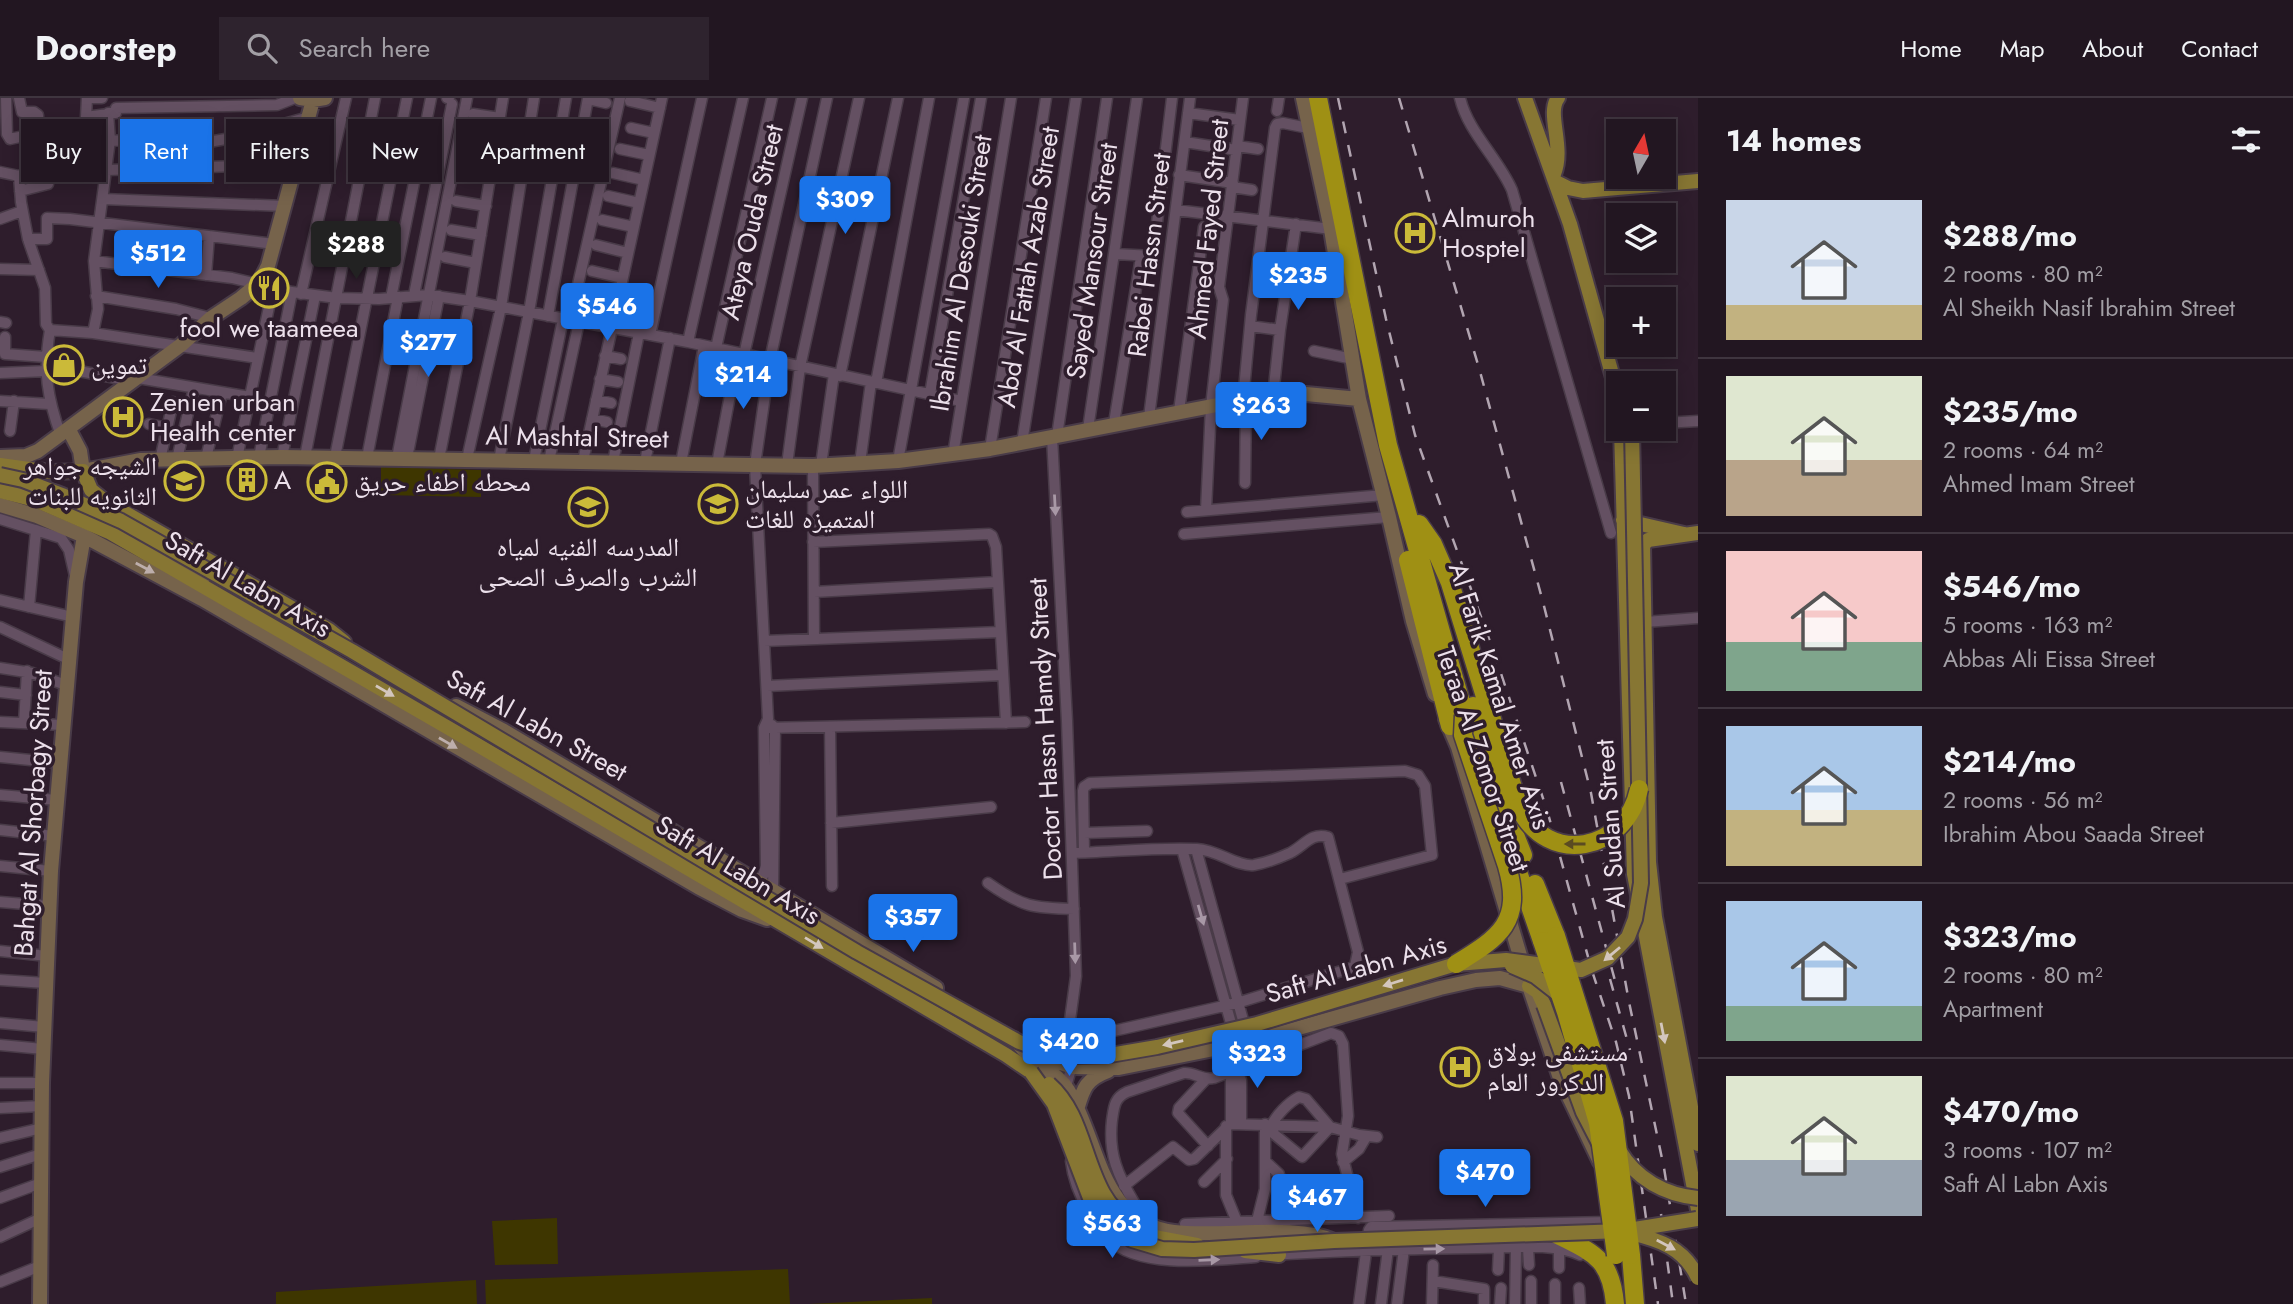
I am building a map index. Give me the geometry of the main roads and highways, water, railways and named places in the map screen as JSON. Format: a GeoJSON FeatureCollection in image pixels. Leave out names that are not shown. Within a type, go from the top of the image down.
{"type":"FeatureCollection","features":[{"type":"Feature","properties":{"kind":"highway","name":"Al Farik Kamal Amer Axis"},"geometry":{"type":"LineString","coordinates":[[1318,98],[1391,455],[1457,721],[1566,1012],[1596,1112],[1604,1153],[1613,1303]]}},
{"type":"Feature","properties":{"kind":"highway","name":"Al Farik Kamal Amer Axis"},"geometry":{"type":"LineString","coordinates":[[1326,98],[1385,386],[1403,522],[1509,820],[1556,936],[1611,1110],[1620,1159],[1635,1304]]}},
{"type":"Feature","properties":{"kind":"highway"},"geometry":{"type":"LineString","coordinates":[[1381,410],[1381,446],[1403,522],[1431,657],[1463,735],[1512,883],[1510,917],[1499,933],[1456,964]]}},
{"type":"Feature","properties":{"kind":"highway"},"geometry":{"type":"LineString","coordinates":[[1403,522],[1433,544],[1446,572],[1518,807],[1532,829],[1562,844],[1595,842],[1611,834],[1625,821],[1634,806],[1639,789]]}},
{"type":"Feature","properties":{"kind":"highway"},"geometry":{"type":"LineString","coordinates":[[1558,1241],[1588,1251],[1601,1261],[1612,1281],[1613,1303]]}},
{"type":"Feature","properties":{"kind":"main road"},"geometry":{"type":"LineString","coordinates":[[1525,98],[1555,178],[1611,371]]}},
{"type":"Feature","properties":{"kind":"main road"},"geometry":{"type":"LineString","coordinates":[[1538,98],[1538,131]]}},
{"type":"Feature","properties":{"kind":"main road"},"geometry":{"type":"LineString","coordinates":[[1538,131],[1555,105]]}},
{"type":"Feature","properties":{"kind":"main road"},"geometry":{"type":"LineString","coordinates":[[1555,105],[1559,150],[1555,178]]}},
{"type":"Feature","properties":{"kind":"main road"},"geometry":{"type":"LineString","coordinates":[[1555,178],[1568,188],[1583,191],[1698,181]]}},
{"type":"Feature","properties":{"kind":"main road"},"geometry":{"type":"LineString","coordinates":[[1573,236],[1586,251],[1621,371]]}},
{"type":"Feature","properties":{"kind":"main road","name":"Al Sudan Street"},"geometry":{"type":"LineString","coordinates":[[1621,441],[1634,884],[1648,918],[1698,1144]]}},
{"type":"Feature","properties":{"kind":"main road","name":"Saft Al Labn Axis"},"geometry":{"type":"LineString","coordinates":[[0,475],[23,480],[105,513],[352,650],[857,952],[1019,1042],[1051,1053],[1101,1056],[1157,1047],[1257,1024],[1456,964],[1494,960],[1581,970],[1600,963],[1622,945],[1633,928],[1640,896],[1641,862],[1632,441]]}},
{"type":"Feature","properties":{"kind":"main road"},"geometry":{"type":"LineString","coordinates":[[0,465],[51,472],[83,471],[88,485],[97,495],[329,630],[352,650]]}},
{"type":"Feature","properties":{"kind":"main road","name":"Saft Al Labn Axis"},"geometry":{"type":"LineString","coordinates":[[0,491],[35,500],[109,532],[453,730],[1006,1055],[1031,1072],[1048,1094],[1060,1118],[1090,1198],[1100,1213],[1132,1240],[1173,1251],[1334,1241],[1558,1241],[1622,1231],[1698,1213]]}},
{"type":"Feature","properties":{"kind":"main road"},"geometry":{"type":"LineString","coordinates":[[1622,520],[1691,533]]}},
{"type":"Feature","properties":{"kind":"main road"},"geometry":{"type":"LineString","coordinates":[[1623,545],[1643,545],[1648,540],[1691,533]]}},
{"type":"Feature","properties":{"kind":"main road","name":"Al Sudan Street"},"geometry":{"type":"LineString","coordinates":[[1643,545],[1648,918],[1698,1213]]}},
{"type":"Feature","properties":{"kind":"main road","name":"Saft Al Labn Axis"},"geometry":{"type":"LineString","coordinates":[[1494,960],[1535,976],[1558,993],[1572,1011],[1611,1135],[1627,1163],[1642,1177],[1659,1187],[1698,1198]]}},
{"type":"Feature","properties":{"kind":"main road"},"geometry":{"type":"LineString","coordinates":[[1529,986],[1538,992],[1544,1005],[1583,1112],[1606,1153],[1649,1189],[1698,1213]]}},
{"type":"Feature","properties":{"kind":"main road"},"geometry":{"type":"LineString","coordinates":[[1031,1072],[1045,1080],[1062,1098],[1079,1128],[1102,1192],[1115,1210],[1137,1225],[1143,1233],[1167,1240],[1279,1255]]}},
{"type":"Feature","properties":{"kind":"main road"},"geometry":{"type":"LineString","coordinates":[[1622,1231],[1659,1240],[1674,1247],[1686,1259],[1698,1278]]}},
{"type":"Feature","properties":{"kind":"railway"},"geometry":{"type":"LineString","coordinates":[[1338,98],[1386,319],[1415,435],[1492,647],[1547,810],[1592,971],[1616,1042],[1629,1096],[1658,1304]]}},
{"type":"Feature","properties":{"kind":"railway"},"geometry":{"type":"LineString","coordinates":[[1399,98],[1479,368],[1543,602],[1591,793],[1629,1002],[1664,1168],[1686,1304]]}},
{"type":"Feature","properties":{"kind":"railway"},"geometry":{"type":"LineString","coordinates":[[1561,782],[1617,988]]}},
{"type":"Feature","properties":{"kind":"railway"},"geometry":{"type":"LineString","coordinates":[[1610,979],[1630,1050]]}},
{"type":"Feature","properties":{"kind":"railway"},"geometry":{"type":"LineString","coordinates":[[1661,1214],[1673,1304]]}},
{"type":"Feature","properties":{"kind":"place","name":"Almuroh Hosptel"},"geometry":{"type":"Point","coordinates":[1415,233]}},
{"type":"Feature","properties":{"kind":"place","name":"fool we taameea"},"geometry":{"type":"Point","coordinates":[269,288]}},
{"type":"Feature","properties":{"kind":"place","name":"تموين"},"geometry":{"type":"Point","coordinates":[64,365]}},
{"type":"Feature","properties":{"kind":"place","name":"Zenien urban Health center"},"geometry":{"type":"Point","coordinates":[123,417]}},
{"type":"Feature","properties":{"kind":"place","name":"A"},"geometry":{"type":"Point","coordinates":[247,480]}},
{"type":"Feature","properties":{"kind":"place","name":"الشيجه جواهر الثانويه للبنات"},"geometry":{"type":"Point","coordinates":[184,481]}},
{"type":"Feature","properties":{"kind":"place","name":"محطه اطفاء حريق"},"geometry":{"type":"Point","coordinates":[327,482]}},
{"type":"Feature","properties":{"kind":"place","name":"اللواء عمر سليمان المتميزه للغات"},"geometry":{"type":"Point","coordinates":[718,504]}},
{"type":"Feature","properties":{"kind":"place","name":"المدرسه الفنيه لمياه الشرب والصرف الصحى"},"geometry":{"type":"Point","coordinates":[588,507]}},
{"type":"Feature","properties":{"kind":"place","name":"مستشفى بولاق الدكرور العام"},"geometry":{"type":"Point","coordinates":[1460,1067]}}]}
